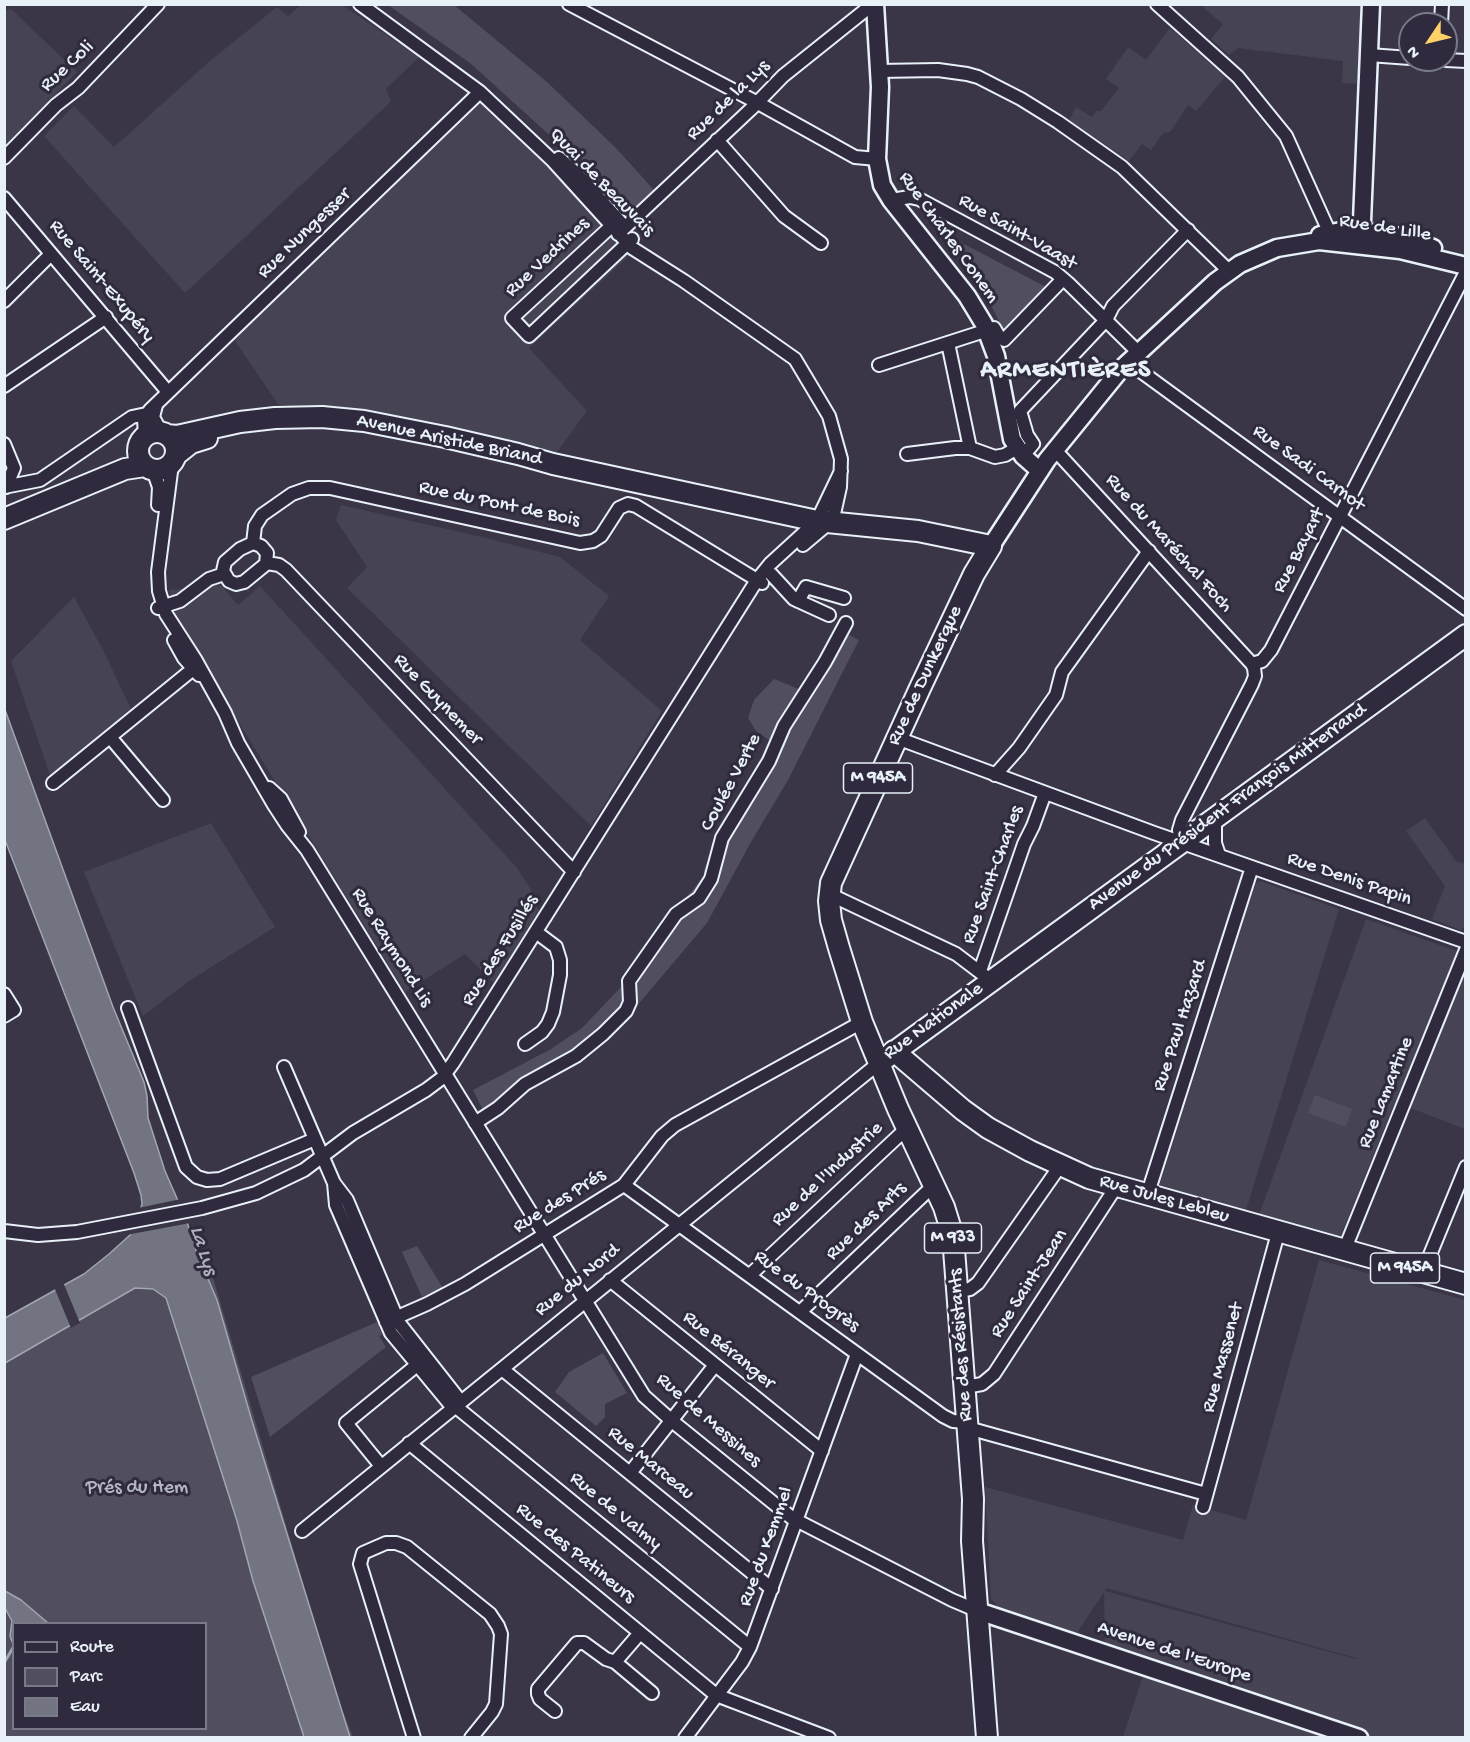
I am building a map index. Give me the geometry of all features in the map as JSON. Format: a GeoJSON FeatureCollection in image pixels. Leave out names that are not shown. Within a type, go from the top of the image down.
{"type":"FeatureCollection","features":[{"type":"Feature","properties":{"kind":"main road","name":"Rue Charles Conem"},"geometry":{"type":"LineString","coordinates":[[874,4],[879,71],[878,159],[881,182],[891,200],[967,296],[987,330],[996,356],[1011,435],[1020,452]]}},
{"type":"Feature","properties":{"kind":"main road"},"geometry":{"type":"LineString","coordinates":[[1361,239],[1371,4]]}},
{"type":"Feature","properties":{"kind":"main road","name":"Rue de Lille"},"geometry":{"type":"LineString","coordinates":[[1133,357],[1229,271],[1255,256],[1297,243],[1332,237],[1361,239],[1466,265]]}},
{"type":"Feature","properties":{"kind":"main road","name":"Rue de Dunkerque"},"geometry":{"type":"LineString","coordinates":[[886,1057],[862,1022],[831,920],[829,894],[836,872],[974,574],[1055,450],[1133,357]]}},
{"type":"Feature","properties":{"kind":"main road","name":"Avenue Aristide Briand"},"geometry":{"type":"LineString","coordinates":[[553,464],[503,458],[376,431],[320,425],[278,426],[229,433],[195,441],[162,470],[151,448],[177,436],[233,423],[275,418],[342,418],[386,424],[553,464],[823,522],[918,531],[991,546]]}},
{"type":"Feature","properties":{"kind":"main road"},"geometry":{"type":"LineString","coordinates":[[4,519],[58,495],[151,448],[175,444],[174,459]]}},
{"type":"Feature","properties":{"kind":"main road"},"geometry":{"type":"LineString","coordinates":[[1020,452],[1040,471]]}},
{"type":"Feature","properties":{"kind":"main road","name":"Avenue du Président François Mitterrand"},"geometry":{"type":"LineString","coordinates":[[985,976],[1181,843],[1466,635]]}},
{"type":"Feature","properties":{"kind":"main road","name":"Rue Nationale"},"geometry":{"type":"LineString","coordinates":[[886,1057],[985,976]]}},
{"type":"Feature","properties":{"kind":"main road","name":"Rue Jules Lebleu"},"geometry":{"type":"LineString","coordinates":[[886,1057],[980,1122],[1019,1146],[1060,1166],[1116,1187],[1466,1284]]}},
{"type":"Feature","properties":{"kind":"main road","name":"Rue des Résistants"},"geometry":{"type":"LineString","coordinates":[[886,1057],[907,1128],[952,1230],[974,1499],[972,1541],[996,1737]]}},
{"type":"Feature","properties":{"kind":"main road","name":"Rue des Résistants"},"geometry":{"type":"LineString","coordinates":[[982,1612],[987,1737]]}},
{"type":"Feature","properties":{"kind":"main road","name":"Avenue de l'Europe"},"geometry":{"type":"LineString","coordinates":[[982,1612],[1359,1737]]}},
{"type":"Feature","properties":{"kind":"street","name":"Rue Coli"},"geometry":{"type":"LineString","coordinates":[[4,158],[56,105],[78,88],[158,4]]}},
{"type":"Feature","properties":{"kind":"street","name":"Quai de Beauvais"},"geometry":{"type":"LineString","coordinates":[[360,4],[480,92],[651,259],[792,356],[802,368],[829,416],[840,451],[841,471],[823,522]]}},
{"type":"Feature","properties":{"kind":"street"},"geometry":{"type":"LineString","coordinates":[[569,4],[758,103],[855,157],[878,159]]}},
{"type":"Feature","properties":{"kind":"street","name":"Rue de la Lys"},"geometry":{"type":"LineString","coordinates":[[622,231],[790,71],[874,4]]}},
{"type":"Feature","properties":{"kind":"street"},"geometry":{"type":"LineString","coordinates":[[1157,4],[1238,77],[1286,136],[1293,147],[1332,237]]}},
{"type":"Feature","properties":{"kind":"street"},"geometry":{"type":"LineString","coordinates":[[1369,55],[1398,57]]}},
{"type":"Feature","properties":{"kind":"street"},"geometry":{"type":"LineString","coordinates":[[879,71],[938,70],[978,77],[1032,105],[1129,173],[1229,271]]}},
{"type":"Feature","properties":{"kind":"street","name":"Rue Nungesser"},"geometry":{"type":"LineString","coordinates":[[5,487],[40,480],[132,417],[152,410],[480,92]]}},
{"type":"Feature","properties":{"kind":"street"},"geometry":{"type":"LineString","coordinates":[[717,140],[784,216],[821,243]]}},
{"type":"Feature","properties":{"kind":"street","name":"Rue Saint-Vaast"},"geometry":{"type":"LineString","coordinates":[[891,200],[910,197],[919,199],[1049,269],[1063,279],[1106,320],[1133,357]]}},
{"type":"Feature","properties":{"kind":"street","name":"Rue Saint-Exupéry"},"geometry":{"type":"LineString","coordinates":[[4,198],[168,392]]}},
{"type":"Feature","properties":{"kind":"street"},"geometry":{"type":"LineString","coordinates":[[907,454],[955,447],[970,448],[995,457],[1020,452],[1033,444],[1027,435],[1020,411],[1106,320],[1113,306],[1188,230]]}},
{"type":"Feature","properties":{"kind":"street","name":"Rue Vedrines"},"geometry":{"type":"LineString","coordinates":[[622,231],[572,295],[529,336],[512,318],[555,278],[622,231]]}},
{"type":"Feature","properties":{"kind":"street"},"geometry":{"type":"LineString","coordinates":[[4,300],[51,254]]}},
{"type":"Feature","properties":{"kind":"street","name":"Rue Bayart"},"geometry":{"type":"LineString","coordinates":[[1252,664],[1262,661],[1272,650],[1466,272]]}},
{"type":"Feature","properties":{"kind":"street"},"geometry":{"type":"LineString","coordinates":[[879,365],[994,328],[1004,340],[1063,279]]}},
{"type":"Feature","properties":{"kind":"street"},"geometry":{"type":"LineString","coordinates":[[4,386],[106,317]]}},
{"type":"Feature","properties":{"kind":"street"},"geometry":{"type":"LineString","coordinates":[[948,343],[970,448]]}},
{"type":"Feature","properties":{"kind":"street","name":"Rue Sadi Carnot"},"geometry":{"type":"LineString","coordinates":[[1133,357],[1340,517],[1466,609]]}},
{"type":"Feature","properties":{"kind":"street"},"geometry":{"type":"LineString","coordinates":[[151,448],[144,419],[152,410]]}},
{"type":"Feature","properties":{"kind":"street"},"geometry":{"type":"LineString","coordinates":[[4,444],[14,468],[5,487]]}},
{"type":"Feature","properties":{"kind":"street","name":"Rue Raymond Lis"},"geometry":{"type":"LineString","coordinates":[[151,448],[160,490],[151,585],[160,608],[225,713],[238,743],[287,825],[303,843],[446,1074]]}},
{"type":"Feature","properties":{"kind":"street","name":"Rue du Maréchal Foch"},"geometry":{"type":"LineString","coordinates":[[1055,450],[1252,664]]}},
{"type":"Feature","properties":{"kind":"street","name":"Rue Raymond Lis"},"geometry":{"type":"LineString","coordinates":[[160,608],[158,572],[174,459]]}},
{"type":"Feature","properties":{"kind":"street","name":"Rue du Pont de Bois"},"geometry":{"type":"LineString","coordinates":[[253,543],[255,526],[262,515],[297,492],[309,488],[330,488],[580,543],[593,541],[601,536],[619,508],[628,504],[636,506],[759,581]]}},
{"type":"Feature","properties":{"kind":"street","name":"Rue des Fusillés"},"geometry":{"type":"LineString","coordinates":[[4,1231],[50,1235],[109,1226],[202,1208],[266,1190],[296,1175],[353,1133],[426,1090],[446,1074],[739,610],[759,581],[823,522]]}},
{"type":"Feature","properties":{"kind":"street"},"geometry":{"type":"LineString","coordinates":[[253,543],[266,551],[267,562],[242,583],[231,583],[224,574],[223,567],[227,560],[240,549],[253,543]]}},
{"type":"Feature","properties":{"kind":"street"},"geometry":{"type":"LineString","coordinates":[[995,775],[1019,748],[1056,695],[1062,672],[1149,551]]}},
{"type":"Feature","properties":{"kind":"street","name":"Rue Guynemer"},"geometry":{"type":"LineString","coordinates":[[267,562],[279,565],[286,570],[574,872]]}},
{"type":"Feature","properties":{"kind":"street"},"geometry":{"type":"LineString","coordinates":[[769,571],[798,601],[829,615]]}},
{"type":"Feature","properties":{"kind":"street"},"geometry":{"type":"LineString","coordinates":[[160,608],[180,601],[209,579],[224,574]]}},
{"type":"Feature","properties":{"kind":"street"},"geometry":{"type":"LineString","coordinates":[[798,601],[801,586],[844,598]]}},
{"type":"Feature","properties":{"kind":"street","name":"Coulée Verte"},"geometry":{"type":"LineString","coordinates":[[475,1123],[525,1084],[576,1056],[626,1011],[630,1002],[629,981],[676,914],[699,898],[711,879],[722,838],[769,761],[784,726],[825,662],[846,623]]}},
{"type":"Feature","properties":{"kind":"street"},"geometry":{"type":"LineString","coordinates":[[1181,843],[1179,830],[1182,820],[1252,684],[1255,672],[1252,664]]}},
{"type":"Feature","properties":{"kind":"street"},"geometry":{"type":"LineString","coordinates":[[53,783],[196,667]]}},
{"type":"Feature","properties":{"kind":"street"},"geometry":{"type":"LineString","coordinates":[[110,737],[163,800]]}},
{"type":"Feature","properties":{"kind":"street","name":"Rue Denis Papin"},"geometry":{"type":"LineString","coordinates":[[897,738],[1181,843],[1466,942]]}},
{"type":"Feature","properties":{"kind":"street","name":"Rue Saint-Charles"},"geometry":{"type":"LineString","coordinates":[[985,976],[1024,844],[1045,793]]}},
{"type":"Feature","properties":{"kind":"street"},"geometry":{"type":"LineString","coordinates":[[1215,818],[1215,843],[1219,855]]}},
{"type":"Feature","properties":{"kind":"street","name":"Rue Paul Hazard"},"geometry":{"type":"LineString","coordinates":[[1147,1196],[1252,867]]}},
{"type":"Feature","properties":{"kind":"street"},"geometry":{"type":"LineString","coordinates":[[829,894],[941,947],[985,976]]}},
{"type":"Feature","properties":{"kind":"street"},"geometry":{"type":"LineString","coordinates":[[525,1044],[542,1032],[548,1024],[555,1003],[560,975],[560,960],[556,947],[536,932]]}},
{"type":"Feature","properties":{"kind":"street","name":"Rue Lamartine"},"geometry":{"type":"LineString","coordinates":[[1344,1251],[1466,950]]}},
{"type":"Feature","properties":{"kind":"street"},"geometry":{"type":"LineString","coordinates":[[4,994],[14,1010],[4,1016]]}},
{"type":"Feature","properties":{"kind":"street"},"geometry":{"type":"LineString","coordinates":[[128,1008],[186,1167],[197,1177],[207,1180],[220,1179],[315,1139]]}},
{"type":"Feature","properties":{"kind":"street","name":"Rue des Prés"},"geometry":{"type":"LineString","coordinates":[[391,1320],[465,1284],[624,1185],[669,1129],[862,1022]]}},
{"type":"Feature","properties":{"kind":"street","name":"Rue du Nord"},"geometry":{"type":"LineString","coordinates":[[302,1531],[886,1057]]}},
{"type":"Feature","properties":{"kind":"street"},"geometry":{"type":"LineString","coordinates":[[284,1067],[334,1183],[336,1205],[391,1320],[406,1334],[456,1405]]}},
{"type":"Feature","properties":{"kind":"street","name":"Rue de Messines"},"geometry":{"type":"LineString","coordinates":[[446,1074],[644,1396],[798,1521],[951,1600],[982,1612]]}},
{"type":"Feature","properties":{"kind":"street","name":"Rue de l'Industrie"},"geometry":{"type":"LineString","coordinates":[[750,1275],[907,1128]]}},
{"type":"Feature","properties":{"kind":"street"},"geometry":{"type":"LineString","coordinates":[[958,1291],[970,1289],[978,1283],[1060,1166]]}},
{"type":"Feature","properties":{"kind":"street"},"geometry":{"type":"LineString","coordinates":[[1422,1272],[1466,1167]]}},
{"type":"Feature","properties":{"kind":"street","name":"Rue du Progrès"},"geometry":{"type":"LineString","coordinates":[[624,1185],[947,1419],[968,1425]]}},
{"type":"Feature","properties":{"kind":"street","name":"Rue des Arts"},"geometry":{"type":"LineString","coordinates":[[800,1312],[934,1185]]}},
{"type":"Feature","properties":{"kind":"street","name":"Rue Saint-Jean"},"geometry":{"type":"LineString","coordinates":[[965,1387],[985,1383],[994,1374],[1116,1187]]}},
{"type":"Feature","properties":{"kind":"street","name":"Rue Massenet"},"geometry":{"type":"LineString","coordinates":[[1203,1507],[1278,1233]]}},
{"type":"Feature","properties":{"kind":"street","name":"Rue Béranger"},"geometry":{"type":"LineString","coordinates":[[610,1280],[822,1451]]}},
{"type":"Feature","properties":{"kind":"street"},"geometry":{"type":"LineString","coordinates":[[391,1320],[391,1333],[417,1365],[456,1405]]}},
{"type":"Feature","properties":{"kind":"street","name":"Rue du Kemmel"},"geometry":{"type":"LineString","coordinates":[[685,1737],[742,1662],[750,1647],[798,1521],[857,1354]]}},
{"type":"Feature","properties":{"kind":"street"},"geometry":{"type":"LineString","coordinates":[[381,1466],[346,1424],[417,1365]]}},
{"type":"Feature","properties":{"kind":"street"},"geometry":{"type":"LineString","coordinates":[[630,1473],[715,1365]]}},
{"type":"Feature","properties":{"kind":"street","name":"Rue Marceau"},"geometry":{"type":"LineString","coordinates":[[502,1368],[772,1589]]}},
{"type":"Feature","properties":{"kind":"street","name":"Rue de Valmy"},"geometry":{"type":"LineString","coordinates":[[456,1405],[750,1647]]}},
{"type":"Feature","properties":{"kind":"street"},"geometry":{"type":"LineString","coordinates":[[968,1425],[1206,1494]]}},
{"type":"Feature","properties":{"kind":"street","name":"Rue des Patineurs"},"geometry":{"type":"LineString","coordinates":[[409,1443],[716,1695],[829,1737]]}},
{"type":"Feature","properties":{"kind":"street"},"geometry":{"type":"LineString","coordinates":[[414,1737],[360,1564],[363,1553],[386,1544],[403,1545],[412,1550],[490,1614],[498,1626],[501,1634],[496,1704],[471,1737]]}},
{"type":"Feature","properties":{"kind":"street"},"geometry":{"type":"LineString","coordinates":[[615,1662],[640,1633]]}},
{"type":"Feature","properties":{"kind":"street"},"geometry":{"type":"LineString","coordinates":[[555,1711],[540,1699],[538,1689],[577,1643],[584,1642],[606,1659],[615,1662],[652,1693]]}},
{"type":"Feature","properties":{"kind":"shaded area"},"geometry":{"type":"Polygon","coordinates":[[[1204,4],[1364,5],[1361,84],[1342,83],[1343,61],[1238,48],[1229,55],[1211,39],[1223,24],[1204,8],[1204,4]]]}},
{"type":"Feature","properties":{"kind":"shaded area"},"geometry":{"type":"Polygon","coordinates":[[[301,5],[342,5],[419,57],[386,89],[391,101],[185,293],[44,136],[74,106],[114,147],[211,60],[277,7],[288,16],[301,5]]]}},
{"type":"Feature","properties":{"kind":"shaded area"},"geometry":{"type":"Polygon","coordinates":[[[11,9],[77,72],[5,145],[4,11],[11,9]]]}},
{"type":"Feature","properties":{"kind":"shaded area"},"geometry":{"type":"Polygon","coordinates":[[[1170,28],[1225,77],[1196,111],[1188,105],[1170,132],[1163,133],[1151,150],[1142,144],[1129,161],[1069,120],[1076,107],[1092,117],[1096,111],[1101,111],[1119,88],[1106,79],[1128,47],[1146,60],[1170,28]]]}},
{"type":"Feature","properties":{"kind":"shaded area"},"geometry":{"type":"Polygon","coordinates":[[[483,101],[632,253],[529,348],[587,411],[557,452],[278,404],[233,338],[483,101]]]}},
{"type":"Feature","properties":{"kind":"shaded area"},"geometry":{"type":"Polygon","coordinates":[[[341,505],[560,557],[609,596],[580,640],[662,711],[591,826],[347,588],[367,567],[336,520],[341,505]]]}},
{"type":"Feature","properties":{"kind":"shaded area"},"geometry":{"type":"Polygon","coordinates":[[[221,585],[238,605],[260,586],[517,868],[532,891],[528,895],[539,910],[494,983],[465,954],[405,992],[178,624],[169,590],[221,585]]]}},
{"type":"Feature","properties":{"kind":"shaded area"},"geometry":{"type":"Polygon","coordinates":[[[74,597],[131,709],[51,778],[11,661],[74,597]]]}},
{"type":"Feature","properties":{"kind":"shaded area"},"geometry":{"type":"Polygon","coordinates":[[[1425,818],[1456,861],[1465,864],[1465,925],[1461,930],[1432,919],[1445,886],[1406,831],[1425,818]]]}},
{"type":"Feature","properties":{"kind":"shaded area"},"geometry":{"type":"Polygon","coordinates":[[[211,823],[275,927],[189,981],[143,1016],[84,872],[211,823]]]}},
{"type":"Feature","properties":{"kind":"shaded area"},"geometry":{"type":"Polygon","coordinates":[[[1260,881],[1339,909],[1246,1210],[1241,1212],[1162,1189],[1160,1184],[1256,883],[1260,881]]]}},
{"type":"Feature","properties":{"kind":"shaded area"},"geometry":{"type":"Polygon","coordinates":[[[1366,919],[1465,954],[1465,1129],[1395,1102],[1341,1235],[1337,1237],[1259,1215],[1366,919]]]}},
{"type":"Feature","properties":{"kind":"shaded area"},"geometry":{"type":"Polygon","coordinates":[[[1319,1260],[1465,1300],[1465,1737],[1123,1737],[1144,1673],[1105,1657],[1104,1592],[1076,1634],[1006,1615],[991,1599],[985,1487],[1183,1540],[1193,1505],[1246,1520],[1319,1260]],[[1106,1588],[1105,1591],[1356,1659],[1106,1588]]]}},
{"type":"Feature","properties":{"kind":"green space"},"geometry":{"type":"Polygon","coordinates":[[[388,5],[454,5],[547,82],[615,147],[654,190],[636,209],[628,204],[616,204],[589,171],[470,63],[388,5]]]}},
{"type":"Feature","properties":{"kind":"green space"},"geometry":{"type":"Polygon","coordinates":[[[958,241],[1046,287],[1004,331],[988,299],[951,249],[958,241]]]}},
{"type":"Feature","properties":{"kind":"green space"},"geometry":{"type":"Polygon","coordinates":[[[836,628],[859,640],[788,780],[707,923],[608,1040],[486,1116],[473,1090],[551,1049],[582,1028],[621,987],[668,919],[704,876],[712,849],[772,742],[756,731],[748,718],[754,700],[774,679],[801,690],[819,665],[836,628]]]}},
{"type":"Feature","properties":{"kind":"green space"},"geometry":{"type":"Polygon","coordinates":[[[1315,1095],[1352,1109],[1346,1127],[1308,1113],[1315,1095]]]}},
{"type":"Feature","properties":{"kind":"green space"},"geometry":{"type":"Polygon","coordinates":[[[417,1246],[443,1288],[422,1297],[402,1252],[417,1246]]]}},
{"type":"Feature","properties":{"kind":"green space","name":"Prés du Hem"},"geometry":{"type":"Polygon","coordinates":[[[193,1261],[213,1278],[335,1691],[353,1737],[5,1737],[5,1320],[193,1261]]]}},
{"type":"Feature","properties":{"kind":"green space"},"geometry":{"type":"Polygon","coordinates":[[[377,1322],[382,1335],[379,1336],[386,1347],[270,1437],[251,1377],[377,1322]]]}},
{"type":"Feature","properties":{"kind":"green space"},"geometry":{"type":"Polygon","coordinates":[[[603,1353],[627,1393],[605,1404],[605,1417],[596,1426],[555,1392],[569,1372],[603,1353]]]}},
{"type":"Feature","properties":{"kind":"water"},"geometry":{"type":"Polygon","coordinates":[[[4,707],[113,1007],[144,1082],[148,1118],[165,1171],[217,1300],[350,1737],[304,1737],[253,1581],[237,1521],[166,1298],[153,1289],[135,1288],[5,1363],[5,1318],[84,1274],[109,1254],[130,1235],[138,1220],[142,1204],[134,1173],[5,840],[4,707]]]}},
{"type":"Feature","properties":{"kind":"water"},"geometry":{"type":"Polygon","coordinates":[[[5,1591],[21,1600],[47,1622],[12,1622],[12,1641],[10,1636],[12,1621],[5,1608],[5,1591]]]}},
{"type":"Feature","properties":{"kind":"pier"},"geometry":{"type":"Polygon","coordinates":[[[181,1199],[190,1223],[126,1235],[138,1208],[181,1199]]]}},
{"type":"Feature","properties":{"kind":"pier"},"geometry":{"type":"Polygon","coordinates":[[[63,1282],[80,1323],[71,1328],[54,1287],[63,1282]]]}},
{"type":"Feature","properties":{"kind":"waterway"},"geometry":{"type":"LineString","coordinates":[[4,1663],[12,1649]]}},
{"type":"Feature","properties":{"kind":"district","name":"ARMENTIÈRES"},"geometry":{"type":"Point","coordinates":[1066,372]}},
{"type":"Feature","properties":{"kind":"water label","name":"La Lys"},"geometry":{"type":"Point","coordinates":[202,1251]}}]}
